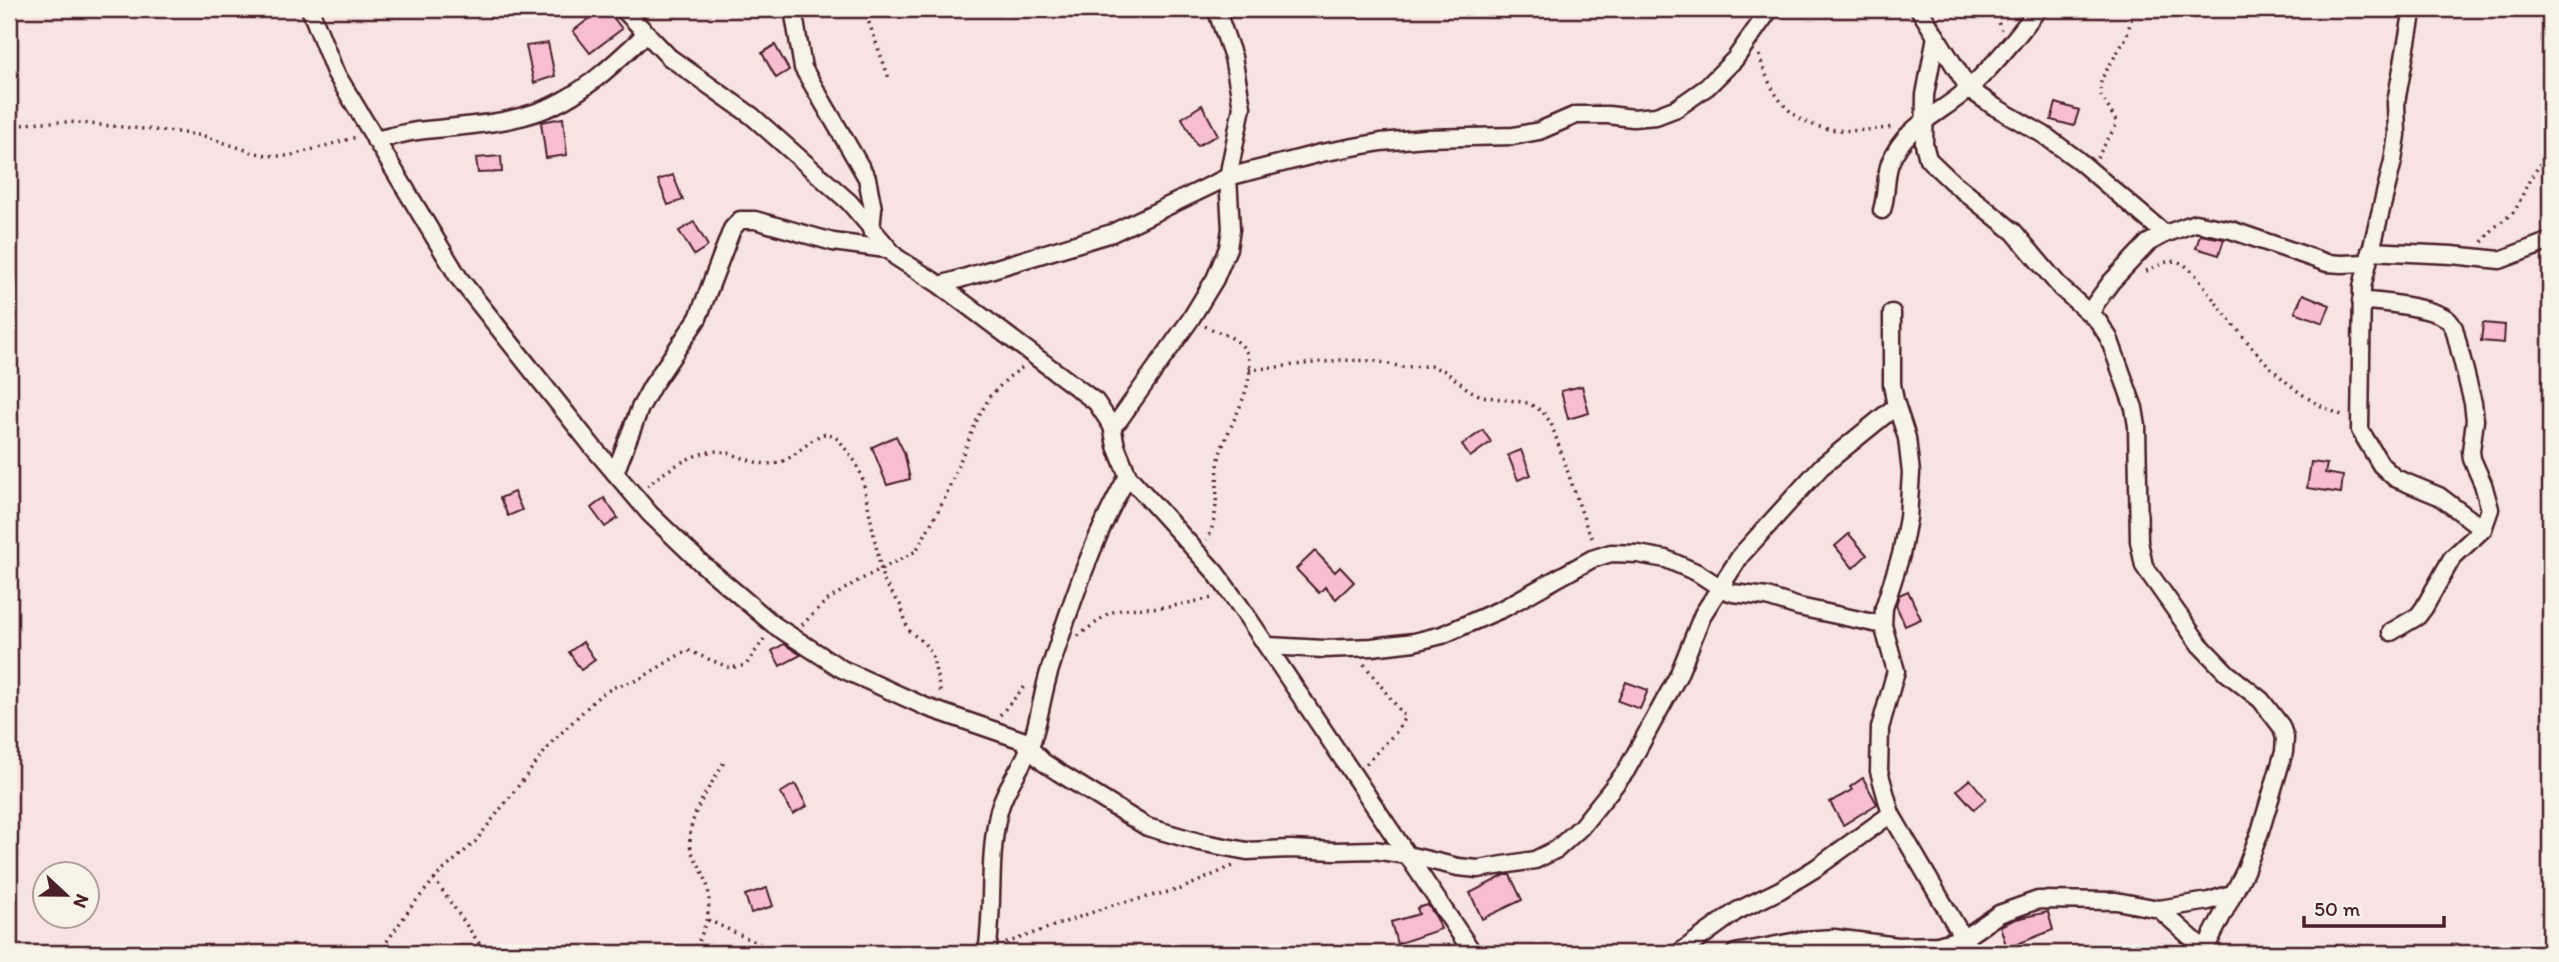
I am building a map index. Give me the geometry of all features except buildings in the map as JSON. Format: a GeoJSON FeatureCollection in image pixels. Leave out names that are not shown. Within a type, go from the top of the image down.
{"type":"FeatureCollection","features":[{"type":"Feature","properties":{"kind":"street"},"geometry":{"type":"LineString","coordinates":[[310,9],[335,72],[459,278],[592,446],[635,496],[700,562],[774,625],[842,669],[926,707],[1022,740],[1058,772],[1147,827],[1212,845],[1259,851],[1374,850],[1478,869],[1535,860],[1557,849],[1581,827],[1626,771],[1670,691],[1718,586],[1747,547],[1821,467],[1896,406]]}},
{"type":"Feature","properties":{"kind":"street"},"geometry":{"type":"LineString","coordinates":[[624,9],[670,57],[752,116],[849,202],[886,248],[1091,397],[1101,408],[1112,426],[1116,446],[1128,476],[1233,596],[1474,953]]}},
{"type":"Feature","properties":{"kind":"street"},"geometry":{"type":"LineString","coordinates":[[793,9],[803,68],[867,178],[873,209],[871,230]]}},
{"type":"Feature","properties":{"kind":"street"},"geometry":{"type":"LineString","coordinates":[[1112,426],[1190,320],[1215,279],[1228,248],[1231,229],[1228,177],[1242,107],[1233,57],[1216,9]]}},
{"type":"Feature","properties":{"kind":"street"},"geometry":{"type":"LineString","coordinates":[[940,285],[1112,233],[1228,177],[1321,153],[1381,142],[1449,136],[1513,136],[1539,131],[1576,115],[1633,118],[1656,116],[1677,108],[1707,87],[1735,59],[1770,9]]}},
{"type":"Feature","properties":{"kind":"street"},"geometry":{"type":"LineString","coordinates":[[1919,9],[1969,89],[2044,135],[2089,169],[2165,234]]}},
{"type":"Feature","properties":{"kind":"street"},"geometry":{"type":"LineString","coordinates":[[1882,210],[1890,163],[1907,136],[1969,89],[2038,9]]}},
{"type":"Feature","properties":{"kind":"street"},"geometry":{"type":"LineString","coordinates":[[2413,9],[2396,102],[2397,135],[2393,161],[2368,257],[2361,301],[2360,430],[2385,470],[2395,478],[2439,496],[2483,529]]}},
{"type":"Feature","properties":{"kind":"street"},"geometry":{"type":"LineString","coordinates":[[373,136],[480,125],[523,116],[562,101],[597,78],[647,33]]}},
{"type":"Feature","properties":{"kind":"street"},"geometry":{"type":"LineString","coordinates":[[1936,36],[1926,79],[1922,122],[1924,144],[1932,164],[2014,232],[2061,288],[2092,314],[2109,338],[2134,408],[2139,451],[2139,541],[2144,566],[2200,645],[2227,673],[2261,700],[2281,726],[2285,738],[2284,752],[2267,811],[2245,871],[2204,952],[2159,909]]}},
{"type":"Feature","properties":{"kind":"street"},"geometry":{"type":"LineString","coordinates":[[615,473],[640,408],[698,318],[732,229],[740,220],[755,220],[833,242],[886,248]]}},
{"type":"Feature","properties":{"kind":"street"},"geometry":{"type":"LineString","coordinates":[[2092,314],[2095,304],[2115,278],[2148,243],[2195,223],[2231,230],[2327,262],[2342,264],[2368,257],[2452,255],[2500,260],[2550,241]]}},
{"type":"Feature","properties":{"kind":"street"},"geometry":{"type":"LineString","coordinates":[[2361,301],[2381,301],[2433,313],[2447,318],[2454,328],[2473,403],[2475,420],[2472,459],[2490,509],[2483,529],[2452,558],[2418,616],[2391,632]]}},
{"type":"Feature","properties":{"kind":"street"},"geometry":{"type":"LineString","coordinates":[[1892,313],[1891,370],[1896,406],[1907,438],[1911,474],[1908,518],[1901,555],[1884,608],[1882,625],[1896,671],[1880,728],[1879,771],[1891,814],[1972,953]]}},
{"type":"Feature","properties":{"kind":"street"},"geometry":{"type":"LineString","coordinates":[[987,952],[993,841],[998,812],[1030,747],[1055,656],[1097,540],[1128,476]]}},
{"type":"Feature","properties":{"kind":"street"},"geometry":{"type":"LineString","coordinates":[[1268,646],[1352,648],[1414,642],[1466,627],[1602,555],[1638,554],[1666,559],[1733,593],[1767,597],[1799,607],[1882,625]]}},
{"type":"Feature","properties":{"kind":"street"},"geometry":{"type":"LineString","coordinates":[[1679,953],[1706,931],[1737,911],[1780,890],[1891,814]]}},
{"type":"Feature","properties":{"kind":"street"},"geometry":{"type":"LineString","coordinates":[[1735,953],[1834,937],[1898,946],[1938,945],[1964,939],[1999,914],[2038,900],[2116,901],[2159,909],[2209,901],[2234,893]]}},
{"type":"Feature","properties":{"kind":"path"},"geometry":{"type":"LineString","coordinates":[[864,9],[890,82]]}},
{"type":"Feature","properties":{"kind":"path"},"geometry":{"type":"LineString","coordinates":[[2089,169],[2112,136],[2115,127],[2116,121],[2101,95],[2100,87],[2102,78],[2126,38],[2134,9]]}},
{"type":"Feature","properties":{"kind":"path"},"geometry":{"type":"LineString","coordinates":[[1758,50],[1778,99],[1802,120],[1828,130],[1843,131],[1922,122]]}},
{"type":"Feature","properties":{"kind":"path"},"geometry":{"type":"LineString","coordinates":[[9,127],[40,122],[68,122],[177,132],[204,136],[255,153],[274,156],[289,156],[373,136]]}},
{"type":"Feature","properties":{"kind":"path"},"geometry":{"type":"LineString","coordinates":[[2474,259],[2485,237],[2515,211],[2530,178],[2550,150]]}},
{"type":"Feature","properties":{"kind":"path"},"geometry":{"type":"LineString","coordinates":[[2115,278],[2147,271],[2165,262],[2182,264],[2199,281],[2249,345],[2282,379],[2331,412],[2360,421]]}},
{"type":"Feature","properties":{"kind":"path"},"geometry":{"type":"LineString","coordinates":[[1190,320],[1236,341],[1244,349],[1250,370],[1220,457],[1215,516],[1199,556]]}},
{"type":"Feature","properties":{"kind":"path"},"geometry":{"type":"LineString","coordinates":[[793,639],[825,602],[916,551],[938,512],[990,396],[1009,377],[1036,358]]}},
{"type":"Feature","properties":{"kind":"path"},"geometry":{"type":"LineString","coordinates":[[1250,370],[1341,360],[1376,361],[1402,367],[1430,366],[1445,371],[1481,396],[1528,403],[1542,411],[1557,439],[1587,528],[1602,555]]}},
{"type":"Feature","properties":{"kind":"path"},"geometry":{"type":"LineString","coordinates":[[635,496],[658,477],[706,451],[727,452],[755,462],[777,463],[792,456],[815,437],[832,435],[854,460],[862,476],[883,580],[901,606],[905,625],[932,654],[942,700],[950,715]]}},
{"type":"Feature","properties":{"kind":"path"},"geometry":{"type":"LineString","coordinates":[[1055,656],[1110,613],[1233,596]]}},
{"type":"Feature","properties":{"kind":"path"},"geometry":{"type":"LineString","coordinates":[[379,953],[411,906],[434,879],[475,842],[553,741],[598,697],[614,687],[638,680],[687,650],[730,668],[747,665],[774,625]]}},
{"type":"Feature","properties":{"kind":"path"},"geometry":{"type":"LineString","coordinates":[[1352,648],[1405,717],[1396,732],[1355,778]]}},
{"type":"Feature","properties":{"kind":"path"},"geometry":{"type":"LineString","coordinates":[[990,728],[1031,681]]}},
{"type":"Feature","properties":{"kind":"path"},"geometry":{"type":"LineString","coordinates":[[692,953],[704,933],[709,892],[703,873],[691,853],[691,827],[724,762]]}},
{"type":"Feature","properties":{"kind":"path"},"geometry":{"type":"LineString","coordinates":[[987,952],[1113,905],[1181,889],[1259,851]]}},
{"type":"Feature","properties":{"kind":"path"},"geometry":{"type":"LineString","coordinates":[[434,879],[486,953]]}},
{"type":"Feature","properties":{"kind":"path"},"geometry":{"type":"LineString","coordinates":[[707,919],[779,953]]}}]}
